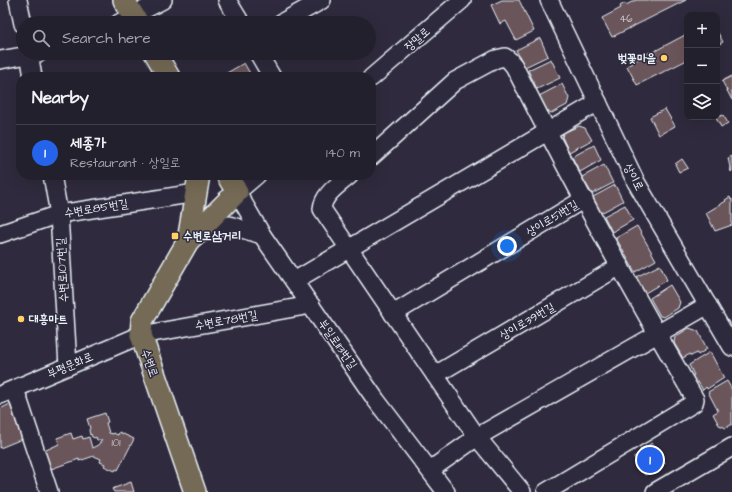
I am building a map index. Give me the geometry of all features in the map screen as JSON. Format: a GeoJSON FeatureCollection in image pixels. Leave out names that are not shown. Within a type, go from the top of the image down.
{"type":"FeatureCollection","features":[{"type":"Feature","properties":{"kind":"main road"},"geometry":{"type":"LineString","coordinates":[[159,60],[166,72]]}},
{"type":"Feature","properties":{"kind":"main road","name":"수변로"},"geometry":{"type":"LineString","coordinates":[[194,492],[141,335],[142,321],[188,242],[232,183]]}},
{"type":"Feature","properties":{"kind":"main road","name":"수변로"},"geometry":{"type":"LineString","coordinates":[[188,242],[197,184]]}},
{"type":"Feature","properties":{"kind":"street"},"geometry":{"type":"LineString","coordinates":[[18,0],[21,16]]}},
{"type":"Feature","properties":{"kind":"street"},"geometry":{"type":"LineString","coordinates":[[129,16],[163,0]]}},
{"type":"Feature","properties":{"kind":"street"},"geometry":{"type":"LineString","coordinates":[[227,0],[236,16]]}},
{"type":"Feature","properties":{"kind":"street"},"geometry":{"type":"LineString","coordinates":[[294,16],[322,0]]}},
{"type":"Feature","properties":{"kind":"street","name":"장말로"},"geometry":{"type":"LineString","coordinates":[[376,74],[462,0]]}},
{"type":"Feature","properties":{"kind":"street","name":"상이로"},"geometry":{"type":"LineString","coordinates":[[549,0],[636,182],[732,347]]}},
{"type":"Feature","properties":{"kind":"street"},"geometry":{"type":"LineString","coordinates":[[0,60],[16,57]]}},
{"type":"Feature","properties":{"kind":"street","name":"상이로51번길"},"geometry":{"type":"LineString","coordinates":[[376,152],[456,81],[496,58],[505,57],[510,60],[514,66],[547,132],[584,199],[393,314]]}},
{"type":"Feature","properties":{"kind":"street"},"geometry":{"type":"LineString","coordinates":[[32,60],[33,72]]}},
{"type":"Feature","properties":{"kind":"street"},"geometry":{"type":"LineString","coordinates":[[262,60],[269,72]]}},
{"type":"Feature","properties":{"kind":"street"},"geometry":{"type":"LineString","coordinates":[[294,281],[598,102]]}},
{"type":"Feature","properties":{"kind":"street","name":"수변로107번길"},"geometry":{"type":"LineString","coordinates":[[53,180],[59,214],[68,366]]}},
{"type":"Feature","properties":{"kind":"street"},"geometry":{"type":"LineString","coordinates":[[345,180],[322,202],[322,209],[477,438],[522,492]]}},
{"type":"Feature","properties":{"kind":"street","name":"부일로113번길"},"geometry":{"type":"LineString","coordinates":[[232,183],[262,235],[376,400],[430,470],[441,491]]}},
{"type":"Feature","properties":{"kind":"street","name":"수변로85번길"},"geometry":{"type":"LineString","coordinates":[[0,234],[59,214],[197,184]]}},
{"type":"Feature","properties":{"kind":"street"},"geometry":{"type":"LineString","coordinates":[[546,492],[694,403],[695,398],[584,199]]}},
{"type":"Feature","properties":{"kind":"street"},"geometry":{"type":"LineString","coordinates":[[188,242],[210,229],[229,224],[262,235]]}},
{"type":"Feature","properties":{"kind":"street","name":"상이로39번길"},"geometry":{"type":"LineString","coordinates":[[435,375],[620,266]]}},
{"type":"Feature","properties":{"kind":"street","name":"수변로78번길"},"geometry":{"type":"LineString","coordinates":[[141,335],[310,305]]}},
{"type":"Feature","properties":{"kind":"street"},"geometry":{"type":"LineString","coordinates":[[430,470],[477,438],[708,305]]}},
{"type":"Feature","properties":{"kind":"street","name":"부평문화로"},"geometry":{"type":"LineString","coordinates":[[7,392],[141,335]]}},
{"type":"Feature","properties":{"kind":"street"},"geometry":{"type":"LineString","coordinates":[[7,392],[49,492]]}},
{"type":"Feature","properties":{"kind":"street"},"geometry":{"type":"LineString","coordinates":[[655,492],[732,447]]}},
{"type":"Feature","properties":{"kind":"building"},"geometry":{"type":"Polygon","coordinates":[[[502,0],[519,0],[534,31],[516,40],[506,21],[500,24],[491,5],[502,0]]]}},
{"type":"Feature","properties":{"kind":"building","name":"벚꽃마을"},"geometry":{"type":"Polygon","coordinates":[[[636,0],[686,0],[612,37],[602,18],[621,8],[620,6],[625,3],[626,5],[636,0]]]}},
{"type":"Feature","properties":{"kind":"building","name":"벚꽃마을"},"geometry":{"type":"Polygon","coordinates":[[[684,36],[684,62],[637,85],[627,66],[650,52],[651,53],[684,36]]]}},
{"type":"Feature","properties":{"kind":"building"},"geometry":{"type":"Polygon","coordinates":[[[720,36],[723,42],[720,44],[720,36]]]}},
{"type":"Feature","properties":{"kind":"building"},"geometry":{"type":"Polygon","coordinates":[[[540,38],[548,56],[525,67],[516,50],[540,38]]]}},
{"type":"Feature","properties":{"kind":"building"},"geometry":{"type":"Polygon","coordinates":[[[551,59],[560,78],[537,89],[528,70],[551,59]]]}},
{"type":"Feature","properties":{"kind":"building"},"geometry":{"type":"Polygon","coordinates":[[[244,63],[249,72],[229,72],[244,63]]]}},
{"type":"Feature","properties":{"kind":"building"},"geometry":{"type":"Polygon","coordinates":[[[732,76],[732,100],[722,81],[732,76]]]}},
{"type":"Feature","properties":{"kind":"building"},"geometry":{"type":"Polygon","coordinates":[[[562,84],[569,98],[567,105],[552,113],[547,111],[539,96],[562,84]]]}},
{"type":"Feature","properties":{"kind":"building"},"geometry":{"type":"Polygon","coordinates":[[[665,109],[675,126],[659,135],[650,117],[665,109]]]}},
{"type":"Feature","properties":{"kind":"building"},"geometry":{"type":"Polygon","coordinates":[[[723,115],[728,123],[721,127],[717,120],[720,120],[720,116],[723,115]]]}},
{"type":"Feature","properties":{"kind":"building"},"geometry":{"type":"Polygon","coordinates":[[[579,126],[585,128],[592,140],[569,152],[562,137],[563,133],[579,126]]]}},
{"type":"Feature","properties":{"kind":"building"},"geometry":{"type":"Polygon","coordinates":[[[594,145],[601,160],[580,172],[572,157],[594,145]]]}},
{"type":"Feature","properties":{"kind":"building"},"geometry":{"type":"Polygon","coordinates":[[[732,156],[732,171],[731,172],[728,158],[732,156]]]}},
{"type":"Feature","properties":{"kind":"building"},"geometry":{"type":"Polygon","coordinates":[[[682,159],[688,168],[679,172],[675,164],[682,159]]]}},
{"type":"Feature","properties":{"kind":"building"},"geometry":{"type":"Polygon","coordinates":[[[604,165],[613,183],[592,194],[582,177],[604,165]]]}},
{"type":"Feature","properties":{"kind":"building"},"geometry":{"type":"Polygon","coordinates":[[[615,185],[623,201],[601,213],[593,197],[615,185]]]}},
{"type":"Feature","properties":{"kind":"building"},"geometry":{"type":"Polygon","coordinates":[[[730,197],[731,200],[732,199],[732,225],[715,231],[706,213],[730,197]]]}},
{"type":"Feature","properties":{"kind":"building"},"geometry":{"type":"Polygon","coordinates":[[[625,205],[633,220],[612,232],[604,216],[625,205]]]}},
{"type":"Feature","properties":{"kind":"building"},"geometry":{"type":"Polygon","coordinates":[[[637,226],[656,260],[635,272],[616,238],[637,226]]]}},
{"type":"Feature","properties":{"kind":"building"},"geometry":{"type":"Polygon","coordinates":[[[660,265],[667,280],[645,293],[636,277],[660,265]]]}},
{"type":"Feature","properties":{"kind":"building"},"geometry":{"type":"Polygon","coordinates":[[[670,285],[680,302],[678,308],[664,317],[660,316],[650,298],[670,285]]]}},
{"type":"Feature","properties":{"kind":"building"},"geometry":{"type":"Polygon","coordinates":[[[689,328],[698,331],[707,349],[698,355],[697,353],[691,356],[690,354],[683,358],[674,343],[675,337],[689,328]]]}},
{"type":"Feature","properties":{"kind":"building"},"geometry":{"type":"Polygon","coordinates":[[[710,352],[724,378],[703,390],[692,376],[694,375],[689,365],[710,352]]]}},
{"type":"Feature","properties":{"kind":"building"},"geometry":{"type":"Polygon","coordinates":[[[727,381],[732,390],[732,424],[726,428],[719,425],[713,414],[718,411],[708,392],[727,381]]]}},
{"type":"Feature","properties":{"kind":"building"},"geometry":{"type":"Polygon","coordinates":[[[10,404],[22,439],[0,448],[0,409],[10,404]]]}},
{"type":"Feature","properties":{"kind":"building"},"geometry":{"type":"Polygon","coordinates":[[[105,413],[109,433],[118,435],[119,432],[134,439],[118,470],[116,469],[115,471],[104,466],[105,464],[100,462],[101,459],[94,456],[79,461],[79,459],[51,469],[44,451],[59,444],[57,438],[71,433],[73,439],[82,436],[83,439],[89,437],[92,448],[98,445],[102,440],[97,440],[96,437],[92,437],[91,434],[90,435],[90,428],[87,419],[105,413]]]}},
{"type":"Feature","properties":{"kind":"building"},"geometry":{"type":"Polygon","coordinates":[[[652,443],[665,463],[645,475],[634,457],[641,452],[640,450],[652,443]]]}},
{"type":"Feature","properties":{"kind":"building"},"geometry":{"type":"Polygon","coordinates":[[[131,482],[134,492],[114,492],[112,489],[131,482]]]}},
{"type":"Feature","properties":{"kind":"place","name":"벚꽃마을"},"geometry":{"type":"Point","coordinates":[664,58]}},
{"type":"Feature","properties":{"kind":"place","name":"수변로삼거리"},"geometry":{"type":"Point","coordinates":[175,236]}},
{"type":"Feature","properties":{"kind":"place","name":"대흥마트"},"geometry":{"type":"Point","coordinates":[21,319]}},
{"type":"Feature","properties":{"kind":"place","name":"세종가"},"geometry":{"type":"Point","coordinates":[650,460]}}]}
